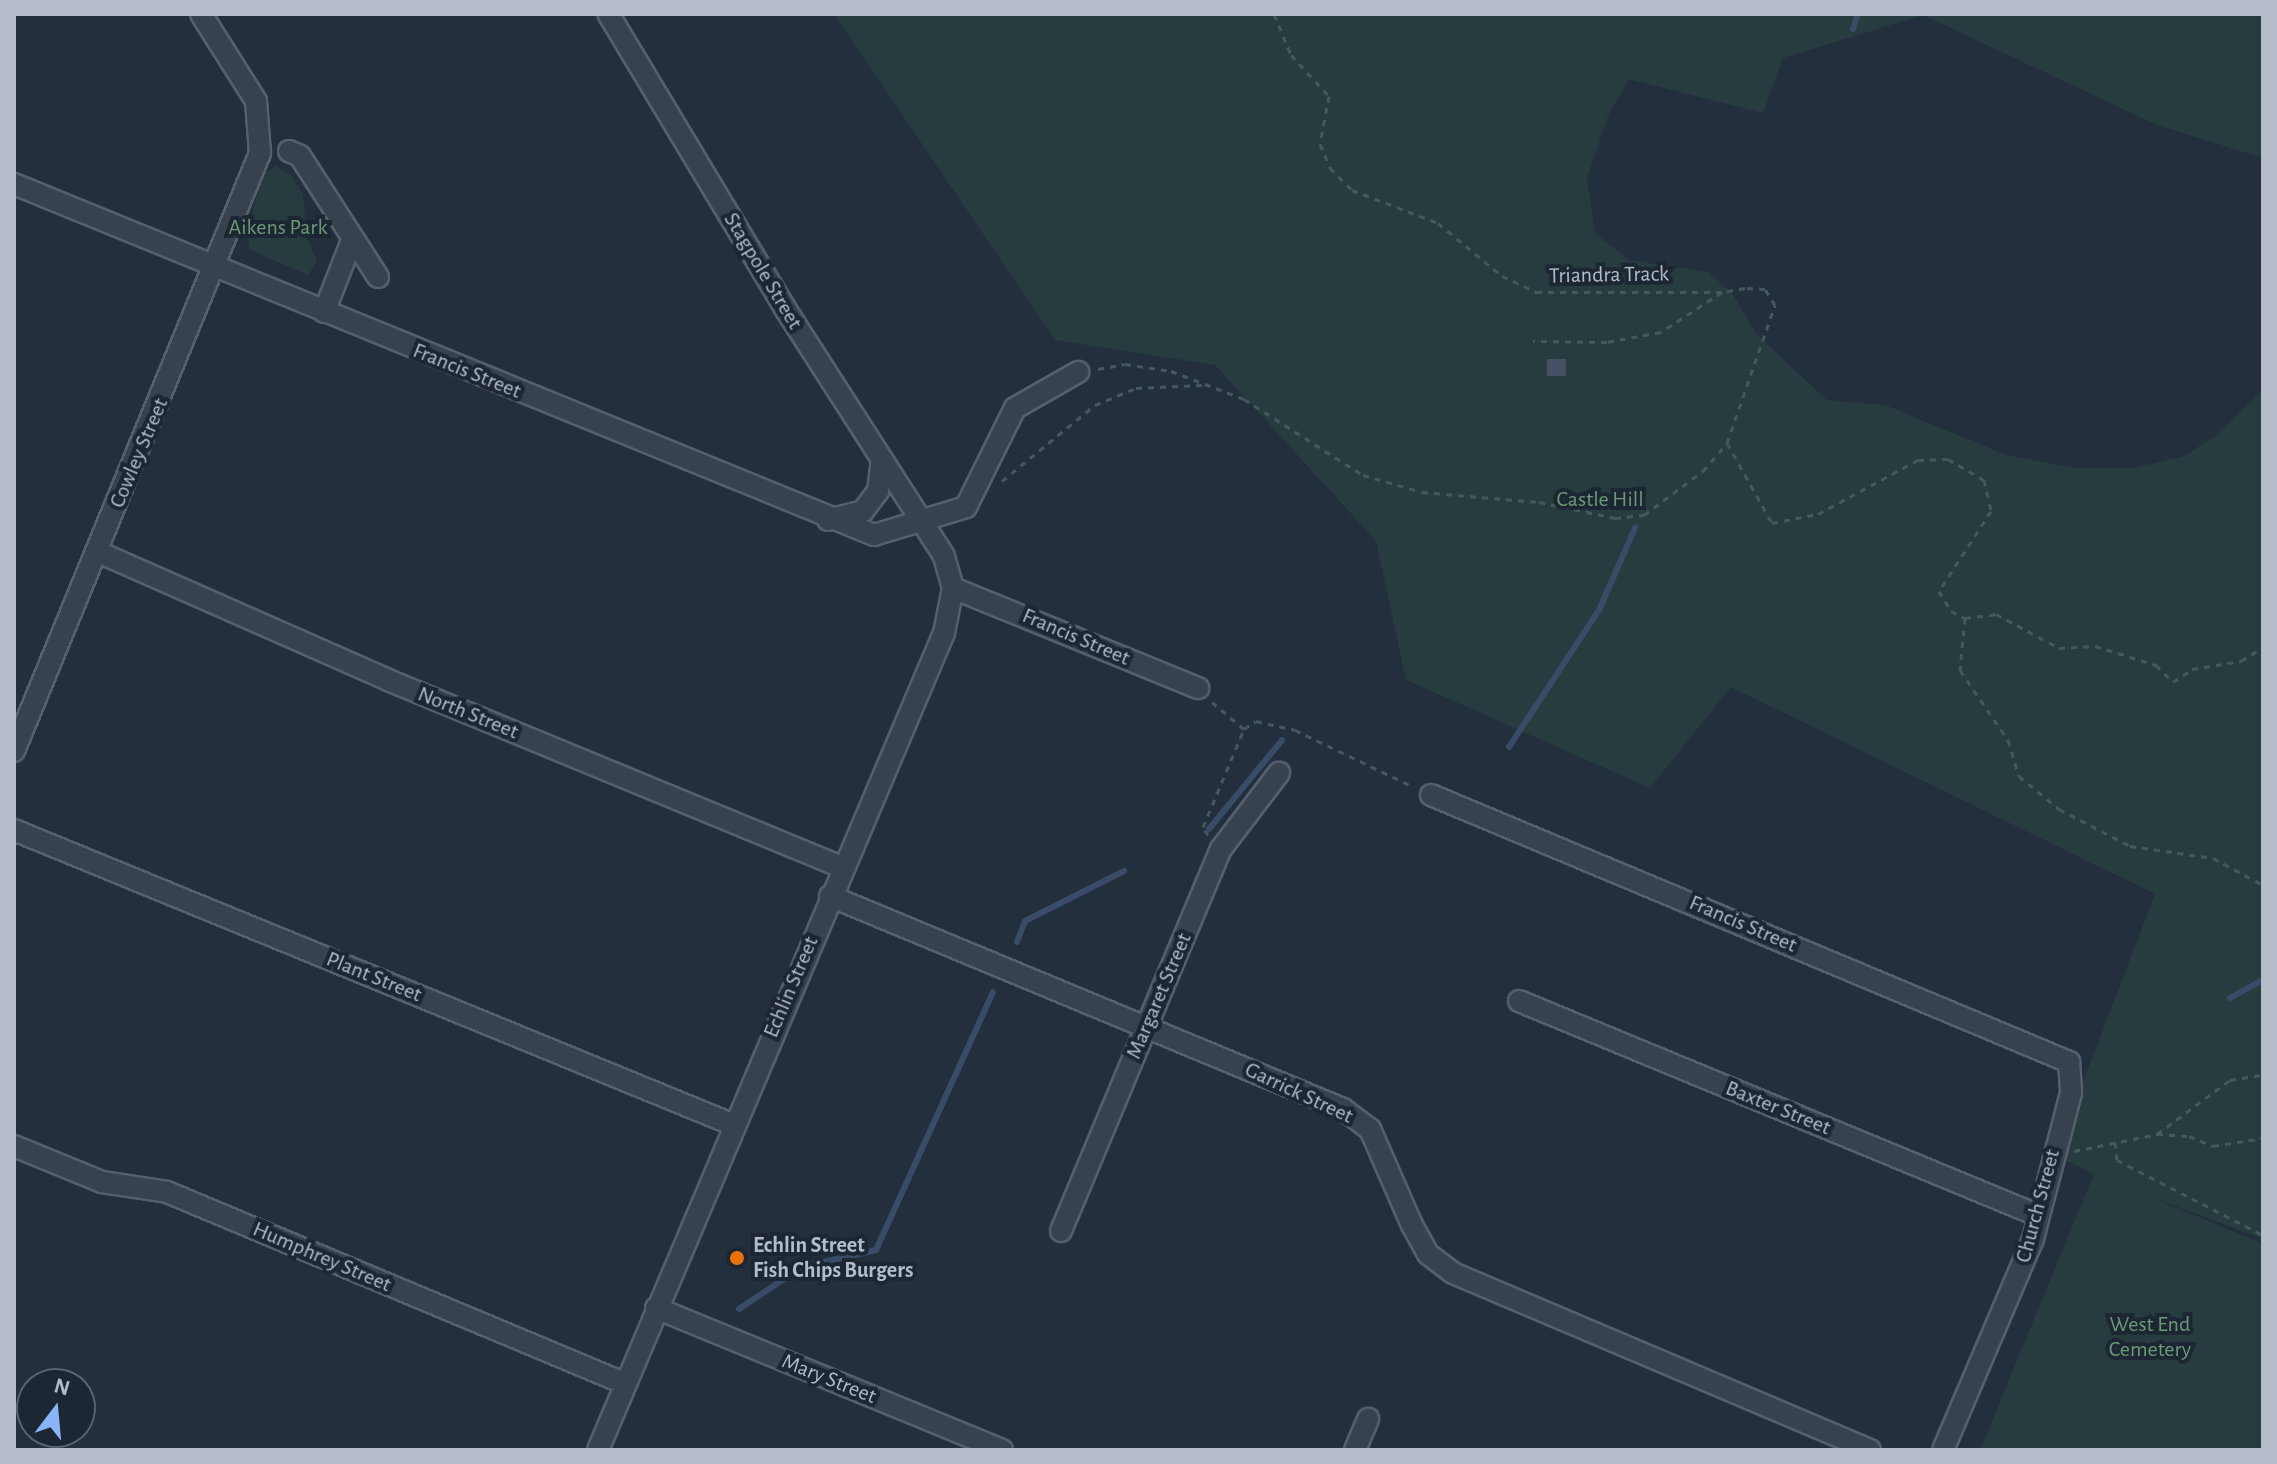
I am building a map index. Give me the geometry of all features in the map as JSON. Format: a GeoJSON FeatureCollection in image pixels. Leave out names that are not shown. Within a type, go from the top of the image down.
{"type":"FeatureCollection","features":[{"type":"Feature","properties":{"kind":"street","name":"Cowley Street"},"geometry":{"type":"LineString","coordinates":[[14,751],[216,268],[260,153],[256,101],[201,14]]}},
{"type":"Feature","properties":{"kind":"street","name":"Stagpole Street"},"geometry":{"type":"LineString","coordinates":[[608,14],[924,525]]}},
{"type":"Feature","properties":{"kind":"street"},"geometry":{"type":"LineString","coordinates":[[289,151],[300,156],[378,277]]}},
{"type":"Feature","properties":{"kind":"street","name":"Francis Street"},"geometry":{"type":"LineString","coordinates":[[14,184],[828,520],[886,536],[924,525],[974,498]]}},
{"type":"Feature","properties":{"kind":"street"},"geometry":{"type":"LineString","coordinates":[[324,312],[353,238]]}},
{"type":"Feature","properties":{"kind":"street"},"geometry":{"type":"LineString","coordinates":[[974,498],[1015,408],[1078,372]]}},
{"type":"Feature","properties":{"kind":"street"},"geometry":{"type":"LineString","coordinates":[[828,520],[863,511],[878,491],[882,459]]}},
{"type":"Feature","properties":{"kind":"street","name":"Echlin Street"},"geometry":{"type":"LineString","coordinates":[[598,1450],[842,867],[944,633],[953,588],[944,556],[924,525]]}},
{"type":"Feature","properties":{"kind":"street","name":"North Street"},"geometry":{"type":"LineString","coordinates":[[98,552],[388,680],[842,867]]}},
{"type":"Feature","properties":{"kind":"street","name":"Francis Street"},"geometry":{"type":"LineString","coordinates":[[953,588],[1198,688]]}},
{"type":"Feature","properties":{"kind":"street","name":"Margaret Street"},"geometry":{"type":"LineString","coordinates":[[1061,1231],[1221,849],[1279,773]]}},
{"type":"Feature","properties":{"kind":"street","name":"Francis Street"},"geometry":{"type":"LineString","coordinates":[[1431,795],[2055,1054]]}},
{"type":"Feature","properties":{"kind":"street","name":"Plant Street"},"geometry":{"type":"LineString","coordinates":[[14,830],[734,1125]]}},
{"type":"Feature","properties":{"kind":"street","name":"Garrick Street"},"geometry":{"type":"LineString","coordinates":[[830,896],[1312,1095],[1370,1129],[1428,1254],[1453,1273],[1870,1450]]}},
{"type":"Feature","properties":{"kind":"street","name":"Baxter Street"},"geometry":{"type":"LineString","coordinates":[[1519,1001],[2037,1215]]}},
{"type":"Feature","properties":{"kind":"street","name":"Church Street"},"geometry":{"type":"LineString","coordinates":[[1943,1450],[2033,1239],[2073,1076],[2069,1062],[2055,1054]]}},
{"type":"Feature","properties":{"kind":"street","name":"Humphrey Street"},"geometry":{"type":"LineString","coordinates":[[14,1146],[102,1182],[167,1192],[625,1384]]}},
{"type":"Feature","properties":{"kind":"street","name":"Mary Street"},"geometry":{"type":"LineString","coordinates":[[656,1308],[1002,1450]]}},
{"type":"Feature","properties":{"kind":"street"},"geometry":{"type":"LineString","coordinates":[[1355,1450],[1368,1419]]}},
{"type":"Feature","properties":{"kind":"path","name":"Triandra Track"},"geometry":{"type":"LineString","coordinates":[[1274,14],[1291,55],[1329,96],[1320,144],[1330,168],[1352,190],[1438,223],[1502,276],[1536,292],[1722,292]]}},
{"type":"Feature","properties":{"kind":"path"},"geometry":{"type":"LineString","coordinates":[[1078,372],[1125,364],[1171,371],[1244,399],[1363,475],[1422,492],[1539,502],[1579,514],[1644,515],[1703,471],[1727,443],[1775,305],[1765,289],[1722,292],[1661,332],[1607,342],[1533,341]]}},
{"type":"Feature","properties":{"kind":"path"},"geometry":{"type":"LineString","coordinates":[[974,498],[1095,405],[1136,388],[1206,385]]}},
{"type":"Feature","properties":{"kind":"path"},"geometry":{"type":"LineString","coordinates":[[1727,443],[1772,523],[1818,514],[1918,460],[1940,458],[1990,486],[1991,511],[1939,591],[1951,611],[1965,618],[1996,614],[2018,621],[2026,634],[2156,665],[2173,682],[2192,669],[2241,661],[2263,647]]}},
{"type":"Feature","properties":{"kind":"path"},"geometry":{"type":"LineString","coordinates":[[1965,618],[1960,670],[2008,740],[2019,776],[2059,809],[2130,846],[2213,858],[2263,885]]}},
{"type":"Feature","properties":{"kind":"path"},"geometry":{"type":"LineString","coordinates":[[1198,688],[1244,729]]}},
{"type":"Feature","properties":{"kind":"path"},"geometry":{"type":"LineString","coordinates":[[1221,849],[1203,827],[1244,729],[1256,721],[1295,730],[1431,795]]}},
{"type":"Feature","properties":{"kind":"path"},"geometry":{"type":"LineString","coordinates":[[2157,1134],[2230,1080],[2263,1075]]}},
{"type":"Feature","properties":{"kind":"path"},"geometry":{"type":"LineString","coordinates":[[2055,1155],[2157,1134],[2189,1136],[2213,1146],[2263,1138]]}},
{"type":"Feature","properties":{"kind":"path"},"geometry":{"type":"LineString","coordinates":[[2115,1142],[2117,1160],[2263,1235]]}},
{"type":"Feature","properties":{"kind":"green space","name":"Castle Hill"},"geometry":{"type":"Polygon","coordinates":[[[834,14],[2263,14],[2263,158],[2157,125],[1923,15],[1783,58],[1763,113],[1629,79],[1608,116],[1587,178],[1595,233],[1629,260],[1708,272],[1732,293],[1757,335],[1827,400],[1885,405],[2006,455],[2075,468],[2132,468],[2182,457],[2214,437],[2263,390],[2263,1239],[2146,1195],[2263,1244],[2263,1450],[1980,1450],[2094,1174],[2055,1155],[2155,894],[1731,687],[1650,788],[1406,680],[1376,541],[1215,365],[1055,340],[834,14]]]}},
{"type":"Feature","properties":{"kind":"green space","name":"Aikens Park"},"geometry":{"type":"Polygon","coordinates":[[[276,166],[292,176],[303,195],[307,238],[317,261],[308,275],[250,250],[247,231],[263,174],[276,166]]]}},
{"type":"Feature","properties":{"kind":"building"},"geometry":{"type":"Polygon","coordinates":[[[1547,359],[1566,359],[1566,376],[1547,376],[1547,359]]]}},
{"type":"Feature","properties":{"kind":"waterway"},"geometry":{"type":"LineString","coordinates":[[1853,29],[1858,14]]}},
{"type":"Feature","properties":{"kind":"waterway"},"geometry":{"type":"LineString","coordinates":[[1509,747],[1599,610],[1635,528]]}},
{"type":"Feature","properties":{"kind":"waterway"},"geometry":{"type":"LineString","coordinates":[[1209,829],[1282,740]]}},
{"type":"Feature","properties":{"kind":"waterway"},"geometry":{"type":"LineString","coordinates":[[1017,942],[1025,921],[1124,871]]}},
{"type":"Feature","properties":{"kind":"waterway"},"geometry":{"type":"LineString","coordinates":[[2230,998],[2263,980]]}},
{"type":"Feature","properties":{"kind":"waterway"},"geometry":{"type":"LineString","coordinates":[[739,1309],[802,1267],[876,1250],[993,992]]}},
{"type":"Feature","properties":{"kind":"place","name":"Echlin Street Fish Chips Burgers"},"geometry":{"type":"Point","coordinates":[737,1258]}},
{"type":"Feature","properties":{"kind":"park label","name":"West End Cemetery"},"geometry":{"type":"Point","coordinates":[2150,1336]}}]}
